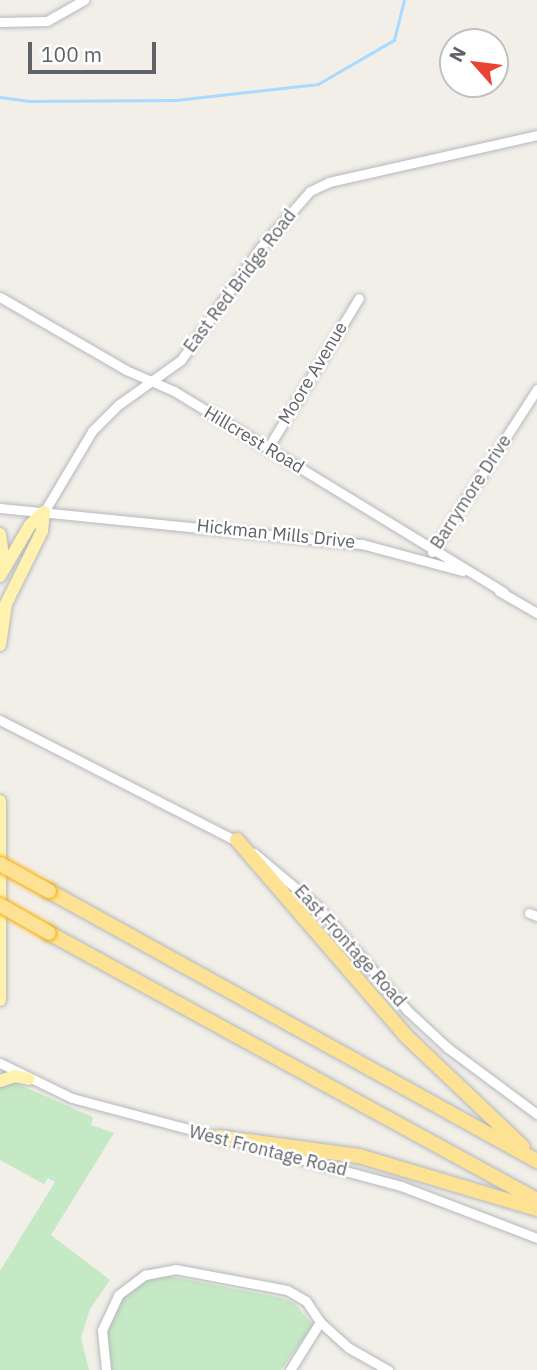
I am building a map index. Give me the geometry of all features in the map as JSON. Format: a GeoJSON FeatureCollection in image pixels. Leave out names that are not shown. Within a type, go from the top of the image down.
{"type":"FeatureCollection","features":[{"type":"Feature","properties":{"kind":"highway"},"geometry":{"type":"LineString","coordinates":[[237,841],[406,1036],[537,1160]]}},
{"type":"Feature","properties":{"kind":"highway"},"geometry":{"type":"LineString","coordinates":[[0,864],[537,1160]]}},
{"type":"Feature","properties":{"kind":"highway"},"geometry":{"type":"LineString","coordinates":[[0,905],[537,1200]]}},
{"type":"Feature","properties":{"kind":"highway"},"geometry":{"type":"LineString","coordinates":[[218,1138],[359,1156],[537,1209]]}},
{"type":"Feature","properties":{"kind":"main road","name":"East Red Bridge Road"},"geometry":{"type":"LineString","coordinates":[[2,573],[30,525],[44,512]]}},
{"type":"Feature","properties":{"kind":"main road","name":"East Red Bridge Road"},"geometry":{"type":"LineString","coordinates":[[0,645],[6,604],[42,531],[44,512]]}},
{"type":"Feature","properties":{"kind":"main road"},"geometry":{"type":"LineString","coordinates":[[0,534],[2,573]]}},
{"type":"Feature","properties":{"kind":"main road"},"geometry":{"type":"LineString","coordinates":[[0,800],[0,1000]]}},
{"type":"Feature","properties":{"kind":"main road"},"geometry":{"type":"LineString","coordinates":[[0,1081],[15,1076],[29,1079]]}},
{"type":"Feature","properties":{"kind":"street"},"geometry":{"type":"LineString","coordinates":[[0,22],[29,24],[51,20],[84,0]]}},
{"type":"Feature","properties":{"kind":"street","name":"East Red Bridge Road"},"geometry":{"type":"LineString","coordinates":[[44,512],[104,417],[154,383],[190,349],[260,248],[310,191],[329,182],[537,135]]}},
{"type":"Feature","properties":{"kind":"street","name":"Hillcrest Road"},"geometry":{"type":"LineString","coordinates":[[0,297],[268,448],[503,592]]}},
{"type":"Feature","properties":{"kind":"street","name":"Moore Avenue"},"geometry":{"type":"LineString","coordinates":[[268,448],[359,298]]}},
{"type":"Feature","properties":{"kind":"street","name":"Barrymore Drive"},"geometry":{"type":"LineString","coordinates":[[428,560],[537,389]]}},
{"type":"Feature","properties":{"kind":"street","name":"Hickman Mills Drive"},"geometry":{"type":"LineString","coordinates":[[0,508],[351,542],[428,560],[503,592],[537,613]]}},
{"type":"Feature","properties":{"kind":"street","name":"East Frontage Road"},"geometry":{"type":"LineString","coordinates":[[0,720],[237,841],[284,874],[317,906],[408,1011],[448,1048],[537,1114]]}},
{"type":"Feature","properties":{"kind":"street","name":"West Frontage Road"},"geometry":{"type":"LineString","coordinates":[[0,1063],[29,1079],[110,1110],[401,1185],[537,1238]]}},
{"type":"Feature","properties":{"kind":"street"},"geometry":{"type":"LineString","coordinates":[[106,1370],[102,1330],[118,1296],[132,1282],[160,1271],[175,1269],[287,1290],[306,1301],[320,1322],[349,1348],[388,1370]]}},
{"type":"Feature","properties":{"kind":"street"},"geometry":{"type":"LineString","coordinates":[[290,1370],[320,1322]]}},
{"type":"Feature","properties":{"kind":"green space"},"geometry":{"type":"Polygon","coordinates":[[[13,1082],[93,1117],[91,1125],[114,1133],[51,1235],[110,1280],[90,1309],[81,1338],[89,1370],[0,1370],[0,1271],[55,1182],[48,1178],[44,1184],[0,1160],[0,1085],[13,1082]]]}},
{"type":"Feature","properties":{"kind":"green space"},"geometry":{"type":"Polygon","coordinates":[[[169,1276],[282,1298],[294,1303],[313,1325],[281,1370],[111,1370],[104,1349],[107,1322],[122,1298],[146,1281],[169,1276]]]}},
{"type":"Feature","properties":{"kind":"waterway"},"geometry":{"type":"LineString","coordinates":[[0,97],[29,101],[176,100],[318,84],[394,40],[404,0]]}}]}
